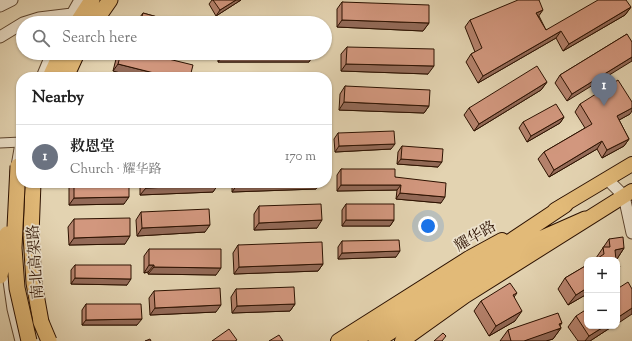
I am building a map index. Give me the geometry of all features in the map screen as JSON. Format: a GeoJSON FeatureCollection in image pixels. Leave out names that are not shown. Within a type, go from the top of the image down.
{"type":"FeatureCollection","features":[{"type":"Feature","properties":{"kind":"highway"},"geometry":{"type":"LineString","coordinates":[[76,16],[92,0]]}},
{"type":"Feature","properties":{"kind":"highway"},"geometry":{"type":"LineString","coordinates":[[99,16],[110,0]]}},
{"type":"Feature","properties":{"kind":"highway"},"geometry":{"type":"LineString","coordinates":[[52,72],[58,60]]}},
{"type":"Feature","properties":{"kind":"highway"},"geometry":{"type":"LineString","coordinates":[[68,72],[73,60]]}},
{"type":"Feature","properties":{"kind":"highway"},"geometry":{"type":"LineString","coordinates":[[3,271],[16,182]]}},
{"type":"Feature","properties":{"kind":"highway","name":"南北高架路"},"geometry":{"type":"LineString","coordinates":[[17,188],[14,248],[18,288],[29,341]]}},
{"type":"Feature","properties":{"kind":"highway","name":"南北高架路"},"geometry":{"type":"LineString","coordinates":[[33,188],[30,235],[34,283],[41,322],[48,341]]}},
{"type":"Feature","properties":{"kind":"highway"},"geometry":{"type":"LineString","coordinates":[[375,337],[475,265],[565,205]]}},
{"type":"Feature","properties":{"kind":"highway"},"geometry":{"type":"LineString","coordinates":[[353,341],[375,337],[533,242],[585,220]]}},
{"type":"Feature","properties":{"kind":"main road","name":"耀华路"},"geometry":{"type":"LineString","coordinates":[[338,341],[469,258],[565,205],[632,164]]}},
{"type":"Feature","properties":{"kind":"main road"},"geometry":{"type":"LineString","coordinates":[[402,341],[465,296],[628,194]]}},
{"type":"Feature","properties":{"kind":"street"},"geometry":{"type":"LineString","coordinates":[[0,6],[12,0]]}},
{"type":"Feature","properties":{"kind":"street"},"geometry":{"type":"LineString","coordinates":[[74,16],[80,0]]}},
{"type":"Feature","properties":{"kind":"street"},"geometry":{"type":"LineString","coordinates":[[104,16],[115,0]]}},
{"type":"Feature","properties":{"kind":"street"},"geometry":{"type":"LineString","coordinates":[[12,31],[16,28]]}},
{"type":"Feature","properties":{"kind":"street"},"geometry":{"type":"LineString","coordinates":[[0,37],[16,30]]}},
{"type":"Feature","properties":{"kind":"street"},"geometry":{"type":"LineString","coordinates":[[44,72],[49,60]]}},
{"type":"Feature","properties":{"kind":"street"},"geometry":{"type":"LineString","coordinates":[[73,72],[79,60]]}},
{"type":"Feature","properties":{"kind":"street"},"geometry":{"type":"LineString","coordinates":[[0,143],[16,143]]}},
{"type":"Feature","properties":{"kind":"street"},"geometry":{"type":"LineString","coordinates":[[16,174],[3,271],[11,295],[21,341]]}},
{"type":"Feature","properties":{"kind":"street"},"geometry":{"type":"LineString","coordinates":[[607,179],[628,194],[632,233]]}},
{"type":"Feature","properties":{"kind":"street"},"geometry":{"type":"LineString","coordinates":[[40,188],[37,215],[37,264],[48,341]]}},
{"type":"Feature","properties":{"kind":"building"},"geometry":{"type":"Polygon","coordinates":[[[213,0],[236,0],[220,10],[213,0]]]}},
{"type":"Feature","properties":{"kind":"building"},"geometry":{"type":"Polygon","coordinates":[[[518,0],[539,0],[543,10],[536,13],[546,30],[598,0],[626,0],[631,7],[569,44],[561,31],[483,76],[471,54],[482,48],[470,20],[518,0]]]}},
{"type":"Feature","properties":{"kind":"building"},"geometry":{"type":"Polygon","coordinates":[[[342,2],[429,5],[429,23],[342,20],[342,2]]]}},
{"type":"Feature","properties":{"kind":"building"},"geometry":{"type":"Polygon","coordinates":[[[143,13],[154,16],[142,16],[143,13]]]}},
{"type":"Feature","properties":{"kind":"building"},"geometry":{"type":"Polygon","coordinates":[[[627,34],[632,42],[632,57],[572,94],[560,75],[627,34]]]}},
{"type":"Feature","properties":{"kind":"building"},"geometry":{"type":"Polygon","coordinates":[[[347,47],[434,49],[434,66],[346,64],[347,47]]]}},
{"type":"Feature","properties":{"kind":"building"},"geometry":{"type":"Polygon","coordinates":[[[119,60],[173,60],[193,65],[191,72],[150,72],[118,64],[119,60]]]}},
{"type":"Feature","properties":{"kind":"building"},"geometry":{"type":"Polygon","coordinates":[[[537,66],[547,82],[479,124],[469,108],[537,66]]]}},
{"type":"Feature","properties":{"kind":"building"},"geometry":{"type":"Polygon","coordinates":[[[618,80],[632,102],[632,108],[617,116],[629,139],[607,150],[602,141],[554,170],[544,152],[592,124],[580,104],[618,80]]]}},
{"type":"Feature","properties":{"kind":"building"},"geometry":{"type":"Polygon","coordinates":[[[345,86],[430,90],[429,106],[344,102],[345,86]]]}},
{"type":"Feature","properties":{"kind":"building"},"geometry":{"type":"Polygon","coordinates":[[[556,104],[564,117],[531,136],[523,122],[556,104]]]}},
{"type":"Feature","properties":{"kind":"building"},"geometry":{"type":"Polygon","coordinates":[[[394,131],[395,144],[339,146],[338,133],[394,131]]]}},
{"type":"Feature","properties":{"kind":"building"},"geometry":{"type":"Polygon","coordinates":[[[402,146],[443,149],[442,162],[401,159],[402,146]]]}},
{"type":"Feature","properties":{"kind":"building"},"geometry":{"type":"Polygon","coordinates":[[[341,169],[395,169],[395,177],[446,183],[445,197],[400,193],[401,185],[341,185],[341,169]]]}},
{"type":"Feature","properties":{"kind":"building"},"geometry":{"type":"Polygon","coordinates":[[[74,188],[129,188],[129,197],[74,198],[74,188]]]}},
{"type":"Feature","properties":{"kind":"building"},"geometry":{"type":"Polygon","coordinates":[[[321,204],[322,220],[259,223],[259,206],[321,204]]]}},
{"type":"Feature","properties":{"kind":"building"},"geometry":{"type":"Polygon","coordinates":[[[346,204],[394,204],[394,220],[346,220],[346,204]]]}},
{"type":"Feature","properties":{"kind":"building"},"geometry":{"type":"Polygon","coordinates":[[[209,209],[210,225],[142,228],[141,212],[209,209]]]}},
{"type":"Feature","properties":{"kind":"building"},"geometry":{"type":"Polygon","coordinates":[[[130,218],[130,236],[74,238],[74,219],[130,218]]]}},
{"type":"Feature","properties":{"kind":"building"},"geometry":{"type":"Polygon","coordinates":[[[623,237],[624,248],[615,250],[616,257],[600,257],[604,254],[603,247],[610,247],[609,239],[623,237]]]}},
{"type":"Feature","properties":{"kind":"building"},"geometry":{"type":"Polygon","coordinates":[[[399,240],[400,251],[342,253],[342,241],[399,240]]]}},
{"type":"Feature","properties":{"kind":"building"},"geometry":{"type":"Polygon","coordinates":[[[322,242],[323,264],[239,267],[238,245],[322,242]]]}},
{"type":"Feature","properties":{"kind":"building"},"geometry":{"type":"Polygon","coordinates":[[[149,249],[221,249],[221,268],[154,267],[154,265],[149,265],[149,249]]]}},
{"type":"Feature","properties":{"kind":"building"},"geometry":{"type":"Polygon","coordinates":[[[75,265],[131,265],[131,279],[75,278],[75,265]]]}},
{"type":"Feature","properties":{"kind":"building"},"geometry":{"type":"Polygon","coordinates":[[[584,267],[584,290],[576,295],[565,278],[584,267]]]}},
{"type":"Feature","properties":{"kind":"building"},"geometry":{"type":"Polygon","coordinates":[[[628,282],[632,289],[632,308],[620,316],[620,293],[620,287],[628,282]]]}},
{"type":"Feature","properties":{"kind":"building"},"geometry":{"type":"Polygon","coordinates":[[[510,283],[517,293],[513,295],[522,311],[496,326],[481,301],[510,283]]]}},
{"type":"Feature","properties":{"kind":"building"},"geometry":{"type":"Polygon","coordinates":[[[294,287],[295,304],[237,306],[236,289],[294,287]]]}},
{"type":"Feature","properties":{"kind":"building"},"geometry":{"type":"Polygon","coordinates":[[[220,288],[221,305],[155,308],[154,291],[220,288]]]}},
{"type":"Feature","properties":{"kind":"building"},"geometry":{"type":"Polygon","coordinates":[[[86,304],[141,304],[142,319],[86,320],[86,304]]]}},
{"type":"Feature","properties":{"kind":"building"},"geometry":{"type":"Polygon","coordinates":[[[584,311],[584,328],[576,316],[584,311]]]}},
{"type":"Feature","properties":{"kind":"building"},"geometry":{"type":"Polygon","coordinates":[[[558,313],[562,323],[559,324],[561,328],[524,341],[511,341],[508,330],[558,313]]]}},
{"type":"Feature","properties":{"kind":"building"},"geometry":{"type":"Polygon","coordinates":[[[229,329],[237,340],[212,341],[229,329]]]}},
{"type":"Feature","properties":{"kind":"building"},"geometry":{"type":"Polygon","coordinates":[[[584,329],[600,329],[589,336],[584,329]]]}},
{"type":"Feature","properties":{"kind":"building"},"geometry":{"type":"Polygon","coordinates":[[[443,333],[446,336],[442,341],[434,341],[443,333]]]}},
{"type":"Feature","properties":{"kind":"building"},"geometry":{"type":"Polygon","coordinates":[[[279,335],[283,341],[269,341],[279,335]]]}},
{"type":"Feature","properties":{"kind":"place","name":"救恩堂"},"geometry":{"type":"Point","coordinates":[604,106]}}]}
